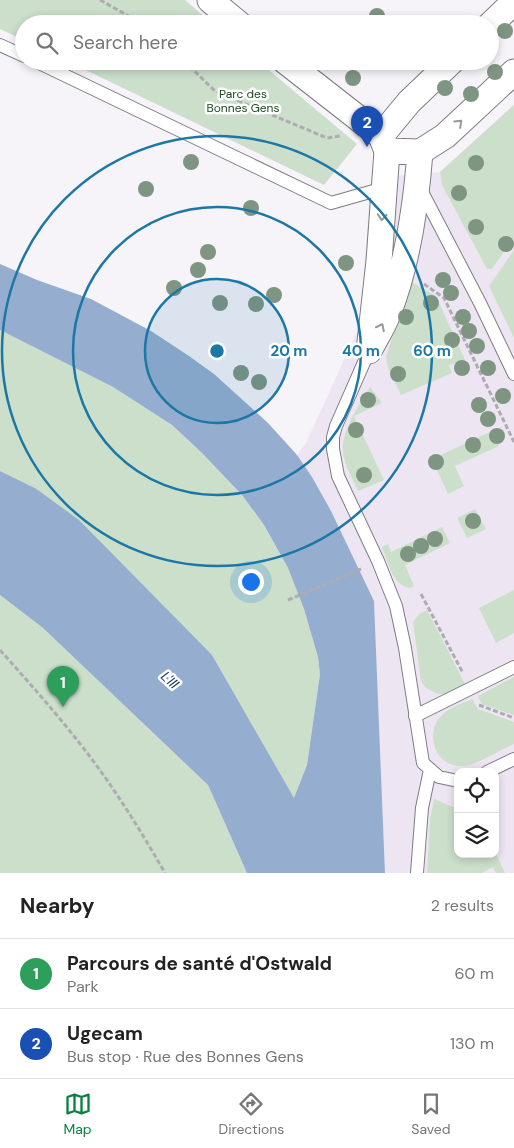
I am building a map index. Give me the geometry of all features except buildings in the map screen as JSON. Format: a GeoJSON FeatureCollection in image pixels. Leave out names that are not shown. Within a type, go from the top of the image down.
{"type":"FeatureCollection","features":[{"type":"Feature","properties":{"kind":"street"},"geometry":{"type":"LineString","coordinates":[[210,0],[228,15]]}},
{"type":"Feature","properties":{"kind":"street"},"geometry":{"type":"LineString","coordinates":[[499,16],[514,2]]}},
{"type":"Feature","properties":{"kind":"street"},"geometry":{"type":"LineString","coordinates":[[296,70],[360,121],[384,143],[420,152],[445,136],[514,72]]}},
{"type":"Feature","properties":{"kind":"street"},"geometry":{"type":"LineString","coordinates":[[369,351],[379,261],[384,188],[384,143],[409,102],[443,70]]}},
{"type":"Feature","properties":{"kind":"street"},"geometry":{"type":"LineString","coordinates":[[369,351],[388,315],[402,270],[418,183],[420,152]]}},
{"type":"Feature","properties":{"kind":"lane"},"geometry":{"type":"LineString","coordinates":[[0,45],[15,52]]}},
{"type":"Feature","properties":{"kind":"lane"},"geometry":{"type":"LineString","coordinates":[[54,70],[331,203],[384,188]]}},
{"type":"Feature","properties":{"kind":"lane"},"geometry":{"type":"LineString","coordinates":[[418,183],[480,303],[514,374]]}},
{"type":"Feature","properties":{"kind":"lane"},"geometry":{"type":"LineString","coordinates":[[369,351],[336,426],[333,437],[334,462],[344,491],[378,562],[396,606],[405,648],[423,763],[440,777],[454,780]]}},
{"type":"Feature","properties":{"kind":"lane"},"geometry":{"type":"LineString","coordinates":[[415,716],[514,667]]}},
{"type":"Feature","properties":{"kind":"lane"},"geometry":{"type":"LineString","coordinates":[[495,768],[514,759]]}},
{"type":"Feature","properties":{"kind":"lane"},"geometry":{"type":"LineString","coordinates":[[417,873],[422,808],[430,770]]}},
{"type":"Feature","properties":{"kind":"path"},"geometry":{"type":"LineString","coordinates":[[100,0],[127,15]]}},
{"type":"Feature","properties":{"kind":"path"},"geometry":{"type":"LineString","coordinates":[[194,70],[215,90],[327,138],[351,133],[360,121]]}},
{"type":"Feature","properties":{"kind":"path"},"geometry":{"type":"LineString","coordinates":[[402,270],[444,298],[514,442]]}},
{"type":"Feature","properties":{"kind":"path"},"geometry":{"type":"LineString","coordinates":[[288,600],[378,562]]}},
{"type":"Feature","properties":{"kind":"path"},"geometry":{"type":"LineString","coordinates":[[421,594],[479,705],[514,718]]}},
{"type":"Feature","properties":{"kind":"path"},"geometry":{"type":"LineString","coordinates":[[0,650],[72,733],[117,794],[165,873]]}},
{"type":"Feature","properties":{"kind":"shaded area"},"geometry":{"type":"Polygon","coordinates":[[[514,105],[514,873],[385,873],[374,601],[312,477],[297,455],[306,443],[360,325],[371,178],[440,172],[514,105]]]}},
{"type":"Feature","properties":{"kind":"green space"},"geometry":{"type":"Polygon","coordinates":[[[0,0],[185,0],[202,15],[15,15],[15,36],[0,29],[0,0]]]}},
{"type":"Feature","properties":{"kind":"green space","name":"Parc des Bonnes Gens"},"geometry":{"type":"Polygon","coordinates":[[[86,70],[269,70],[357,144],[324,185],[86,70]]]}},
{"type":"Feature","properties":{"kind":"green space"},"geometry":{"type":"Polygon","coordinates":[[[514,105],[514,237],[492,269],[487,269],[442,185],[440,172],[514,105]]]}},
{"type":"Feature","properties":{"kind":"green space"},"geometry":{"type":"Polygon","coordinates":[[[514,250],[514,338],[489,286],[514,250]]]}},
{"type":"Feature","properties":{"kind":"green space"},"geometry":{"type":"Polygon","coordinates":[[[410,281],[436,296],[465,360],[449,365],[452,373],[401,395],[388,368],[386,357],[410,281]]]}},
{"type":"Feature","properties":{"kind":"green space"},"geometry":{"type":"Polygon","coordinates":[[[0,330],[113,387],[172,425],[242,495],[264,525],[288,568],[304,609],[318,657],[320,674],[307,765],[294,799],[212,655],[35,488],[0,471],[0,330]]]}},
{"type":"Feature","properties":{"kind":"green space"},"geometry":{"type":"Polygon","coordinates":[[[370,387],[382,403],[354,416],[384,480],[358,491],[345,461],[343,443],[352,418],[370,387]]]}},
{"type":"Feature","properties":{"kind":"green space"},"geometry":{"type":"Polygon","coordinates":[[[492,431],[499,446],[455,466],[464,486],[448,494],[432,459],[492,431]]]}},
{"type":"Feature","properties":{"kind":"green space"},"geometry":{"type":"Polygon","coordinates":[[[475,509],[486,529],[467,538],[457,518],[475,509]]]}},
{"type":"Feature","properties":{"kind":"green space"},"geometry":{"type":"Polygon","coordinates":[[[442,527],[450,543],[405,565],[414,586],[410,588],[399,583],[392,572],[382,547],[388,544],[391,552],[442,527]]]}},
{"type":"Feature","properties":{"kind":"green space"},"geometry":{"type":"Polygon","coordinates":[[[514,590],[514,633],[496,643],[479,608],[514,590]]]}},
{"type":"Feature","properties":{"kind":"green space"},"geometry":{"type":"Polygon","coordinates":[[[0,595],[43,628],[208,785],[247,873],[0,873],[0,595]]]}},
{"type":"Feature","properties":{"kind":"green space"},"geometry":{"type":"Polygon","coordinates":[[[427,610],[465,684],[446,694],[438,694],[426,688],[421,681],[413,622],[419,614],[427,610]]]}},
{"type":"Feature","properties":{"kind":"green space"},"geometry":{"type":"Polygon","coordinates":[[[514,677],[514,715],[482,704],[478,696],[514,677]]]}},
{"type":"Feature","properties":{"kind":"green space"},"geometry":{"type":"Polygon","coordinates":[[[472,699],[478,709],[514,722],[514,744],[474,763],[461,766],[453,765],[445,762],[436,750],[433,742],[435,726],[439,718],[446,712],[472,699]]]}},
{"type":"Feature","properties":{"kind":"green space"},"geometry":{"type":"Polygon","coordinates":[[[434,799],[454,807],[454,858],[498,858],[505,873],[496,873],[493,867],[482,873],[427,873],[430,820],[434,799]]]}},
{"type":"Feature","properties":{"kind":"water","name":"L'Ill"},"geometry":{"type":"Polygon","coordinates":[[[0,264],[37,280],[91,299],[151,331],[189,356],[214,374],[268,423],[297,455],[312,477],[331,511],[374,601],[385,873],[247,873],[208,785],[43,628],[0,595],[0,471],[35,488],[79,520],[212,655],[294,798],[307,765],[320,674],[318,657],[304,609],[288,568],[264,525],[242,495],[172,425],[113,387],[0,330],[0,264]]]}},
{"type":"Feature","properties":{"kind":"place","name":"Ugecam"},"geometry":{"type":"Point","coordinates":[367,147]}},
{"type":"Feature","properties":{"kind":"place","name":"Parcours de santé d'Ostwald"},"geometry":{"type":"Point","coordinates":[63,707]}}]}
